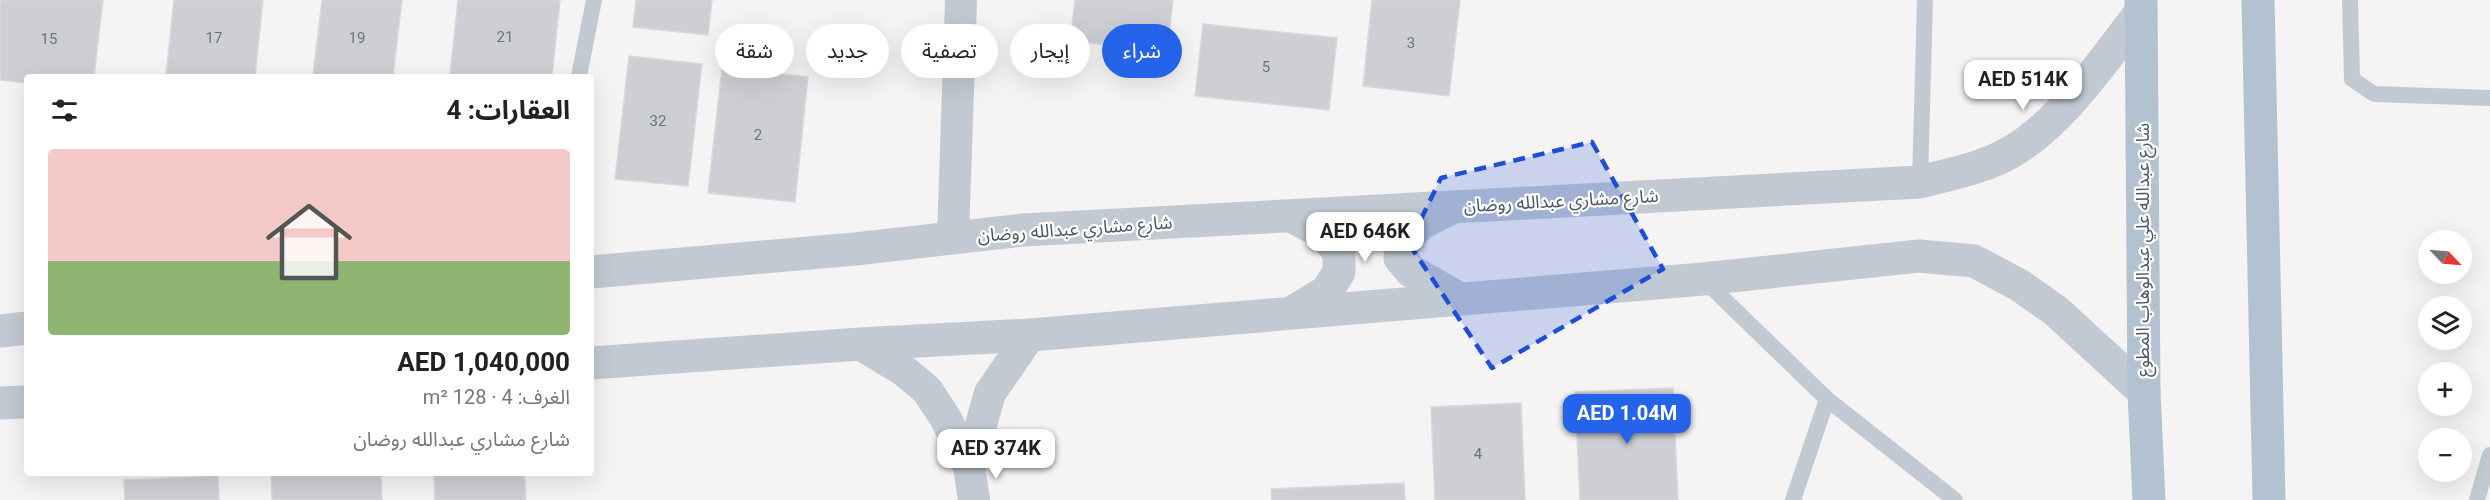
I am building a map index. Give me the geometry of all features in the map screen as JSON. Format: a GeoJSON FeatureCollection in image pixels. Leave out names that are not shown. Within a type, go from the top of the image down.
{"type":"FeatureCollection","features":[{"type":"Feature","properties":{"kind":"main road"},"geometry":{"type":"LineString","coordinates":[[2258,0],[2269,500]]}},
{"type":"Feature","properties":{"kind":"main road","name":"شارع عبدالله علي عبدالوهاب المطوع"},"geometry":{"type":"LineString","coordinates":[[2141,6],[2144,392],[2149,500]]}},
{"type":"Feature","properties":{"kind":"street"},"geometry":{"type":"LineString","coordinates":[[953,238],[961,0]]}},
{"type":"Feature","properties":{"kind":"street","name":"شارع مشاري عبدالله روضان"},"geometry":{"type":"LineString","coordinates":[[594,272],[1023,230],[1920,182],[1967,170],[2011,152],[2044,127],[2074,97],[2141,6]]}},
{"type":"Feature","properties":{"kind":"street"},"geometry":{"type":"LineString","coordinates":[[1454,207],[1421,222],[1400,246],[1400,258],[1411,271],[1460,299]]}},
{"type":"Feature","properties":{"kind":"street"},"geometry":{"type":"LineString","coordinates":[[1291,216],[1324,233],[1339,253],[1339,272],[1327,291],[1291,313]]}},
{"type":"Feature","properties":{"kind":"street"},"geometry":{"type":"LineString","coordinates":[[594,363],[860,344],[1030,335],[1703,279],[1919,256],[1974,261],[2019,285],[2056,311],[2144,392]]}},
{"type":"Feature","properties":{"kind":"street"},"geometry":{"type":"LineString","coordinates":[[0,331],[24,328]]}},
{"type":"Feature","properties":{"kind":"street"},"geometry":{"type":"LineString","coordinates":[[969,467],[990,393],[1030,335]]}},
{"type":"Feature","properties":{"kind":"street"},"geometry":{"type":"LineString","coordinates":[[860,344],[903,370],[927,390],[946,419],[969,467],[974,500]]}},
{"type":"Feature","properties":{"kind":"street"},"geometry":{"type":"LineString","coordinates":[[0,403],[24,402]]}},
{"type":"Feature","properties":{"kind":"lane"},"geometry":{"type":"LineString","coordinates":[[579,74],[594,0]]}},
{"type":"Feature","properties":{"kind":"lane"},"geometry":{"type":"LineString","coordinates":[[1920,182],[1925,0]]}},
{"type":"Feature","properties":{"kind":"lane"},"geometry":{"type":"LineString","coordinates":[[2350,0],[2352,79],[2374,94],[2490,98]]}},
{"type":"Feature","properties":{"kind":"lane"},"geometry":{"type":"LineString","coordinates":[[1703,279],[1827,399],[1955,500]]}},
{"type":"Feature","properties":{"kind":"lane"},"geometry":{"type":"LineString","coordinates":[[1793,500],[1827,399]]}},
{"type":"Feature","properties":{"kind":"lane"},"geometry":{"type":"LineString","coordinates":[[2477,500],[2490,455]]}},
{"type":"Feature","properties":{"kind":"highlighted area"},"geometry":{"type":"Polygon","coordinates":[[[1592,142],[1663,269],[1492,368],[1409,244],[1441,178],[1592,142]]]}},
{"type":"Feature","properties":{"kind":"building"},"geometry":{"type":"Polygon","coordinates":[[[0,0],[103,0],[94,74],[24,74],[24,83],[0,80],[0,0]]]}},
{"type":"Feature","properties":{"kind":"building"},"geometry":{"type":"Polygon","coordinates":[[[174,0],[263,0],[255,74],[166,74],[174,0]]]}},
{"type":"Feature","properties":{"kind":"building"},"geometry":{"type":"Polygon","coordinates":[[[322,0],[402,0],[393,74],[313,74],[322,0]]]}},
{"type":"Feature","properties":{"kind":"building"},"geometry":{"type":"Polygon","coordinates":[[[458,0],[560,0],[552,74],[450,74],[458,0]]]}},
{"type":"Feature","properties":{"kind":"building"},"geometry":{"type":"Polygon","coordinates":[[[636,0],[712,0],[708,35],[633,27],[636,0]]]}},
{"type":"Feature","properties":{"kind":"building"},"geometry":{"type":"Polygon","coordinates":[[[1075,0],[1173,0],[1170,24],[1102,24],[1102,44],[1090,43],[1090,24],[1072,24],[1075,0]]]}},
{"type":"Feature","properties":{"kind":"building"},"geometry":{"type":"Polygon","coordinates":[[[1372,0],[1460,0],[1449,96],[1363,86],[1372,0]]]}},
{"type":"Feature","properties":{"kind":"building"},"geometry":{"type":"Polygon","coordinates":[[[1203,24],[1337,38],[1329,110],[1195,96],[1203,24]]]}},
{"type":"Feature","properties":{"kind":"building"},"geometry":{"type":"Polygon","coordinates":[[[629,56],[702,64],[688,186],[615,179],[629,56]]]}},
{"type":"Feature","properties":{"kind":"building"},"geometry":{"type":"Polygon","coordinates":[[[794,76],[808,78],[795,202],[708,193],[721,78],[794,78],[794,76]]]}},
{"type":"Feature","properties":{"kind":"building"},"geometry":{"type":"Polygon","coordinates":[[[1673,388],[1678,500],[1580,500],[1575,392],[1673,388]]]}},
{"type":"Feature","properties":{"kind":"building"},"geometry":{"type":"Polygon","coordinates":[[[1521,403],[1525,500],[1435,500],[1431,407],[1521,403]]]}},
{"type":"Feature","properties":{"kind":"building"},"geometry":{"type":"Polygon","coordinates":[[[218,476],[219,500],[125,500],[124,480],[218,476]]]}},
{"type":"Feature","properties":{"kind":"building"},"geometry":{"type":"Polygon","coordinates":[[[271,476],[381,476],[382,500],[272,500],[271,476]]]}},
{"type":"Feature","properties":{"kind":"building"},"geometry":{"type":"Polygon","coordinates":[[[434,476],[524,476],[526,500],[435,500],[434,476]]]}},
{"type":"Feature","properties":{"kind":"building"},"geometry":{"type":"Polygon","coordinates":[[[1404,483],[1405,500],[1272,500],[1271,489],[1404,483]]]}}]}
